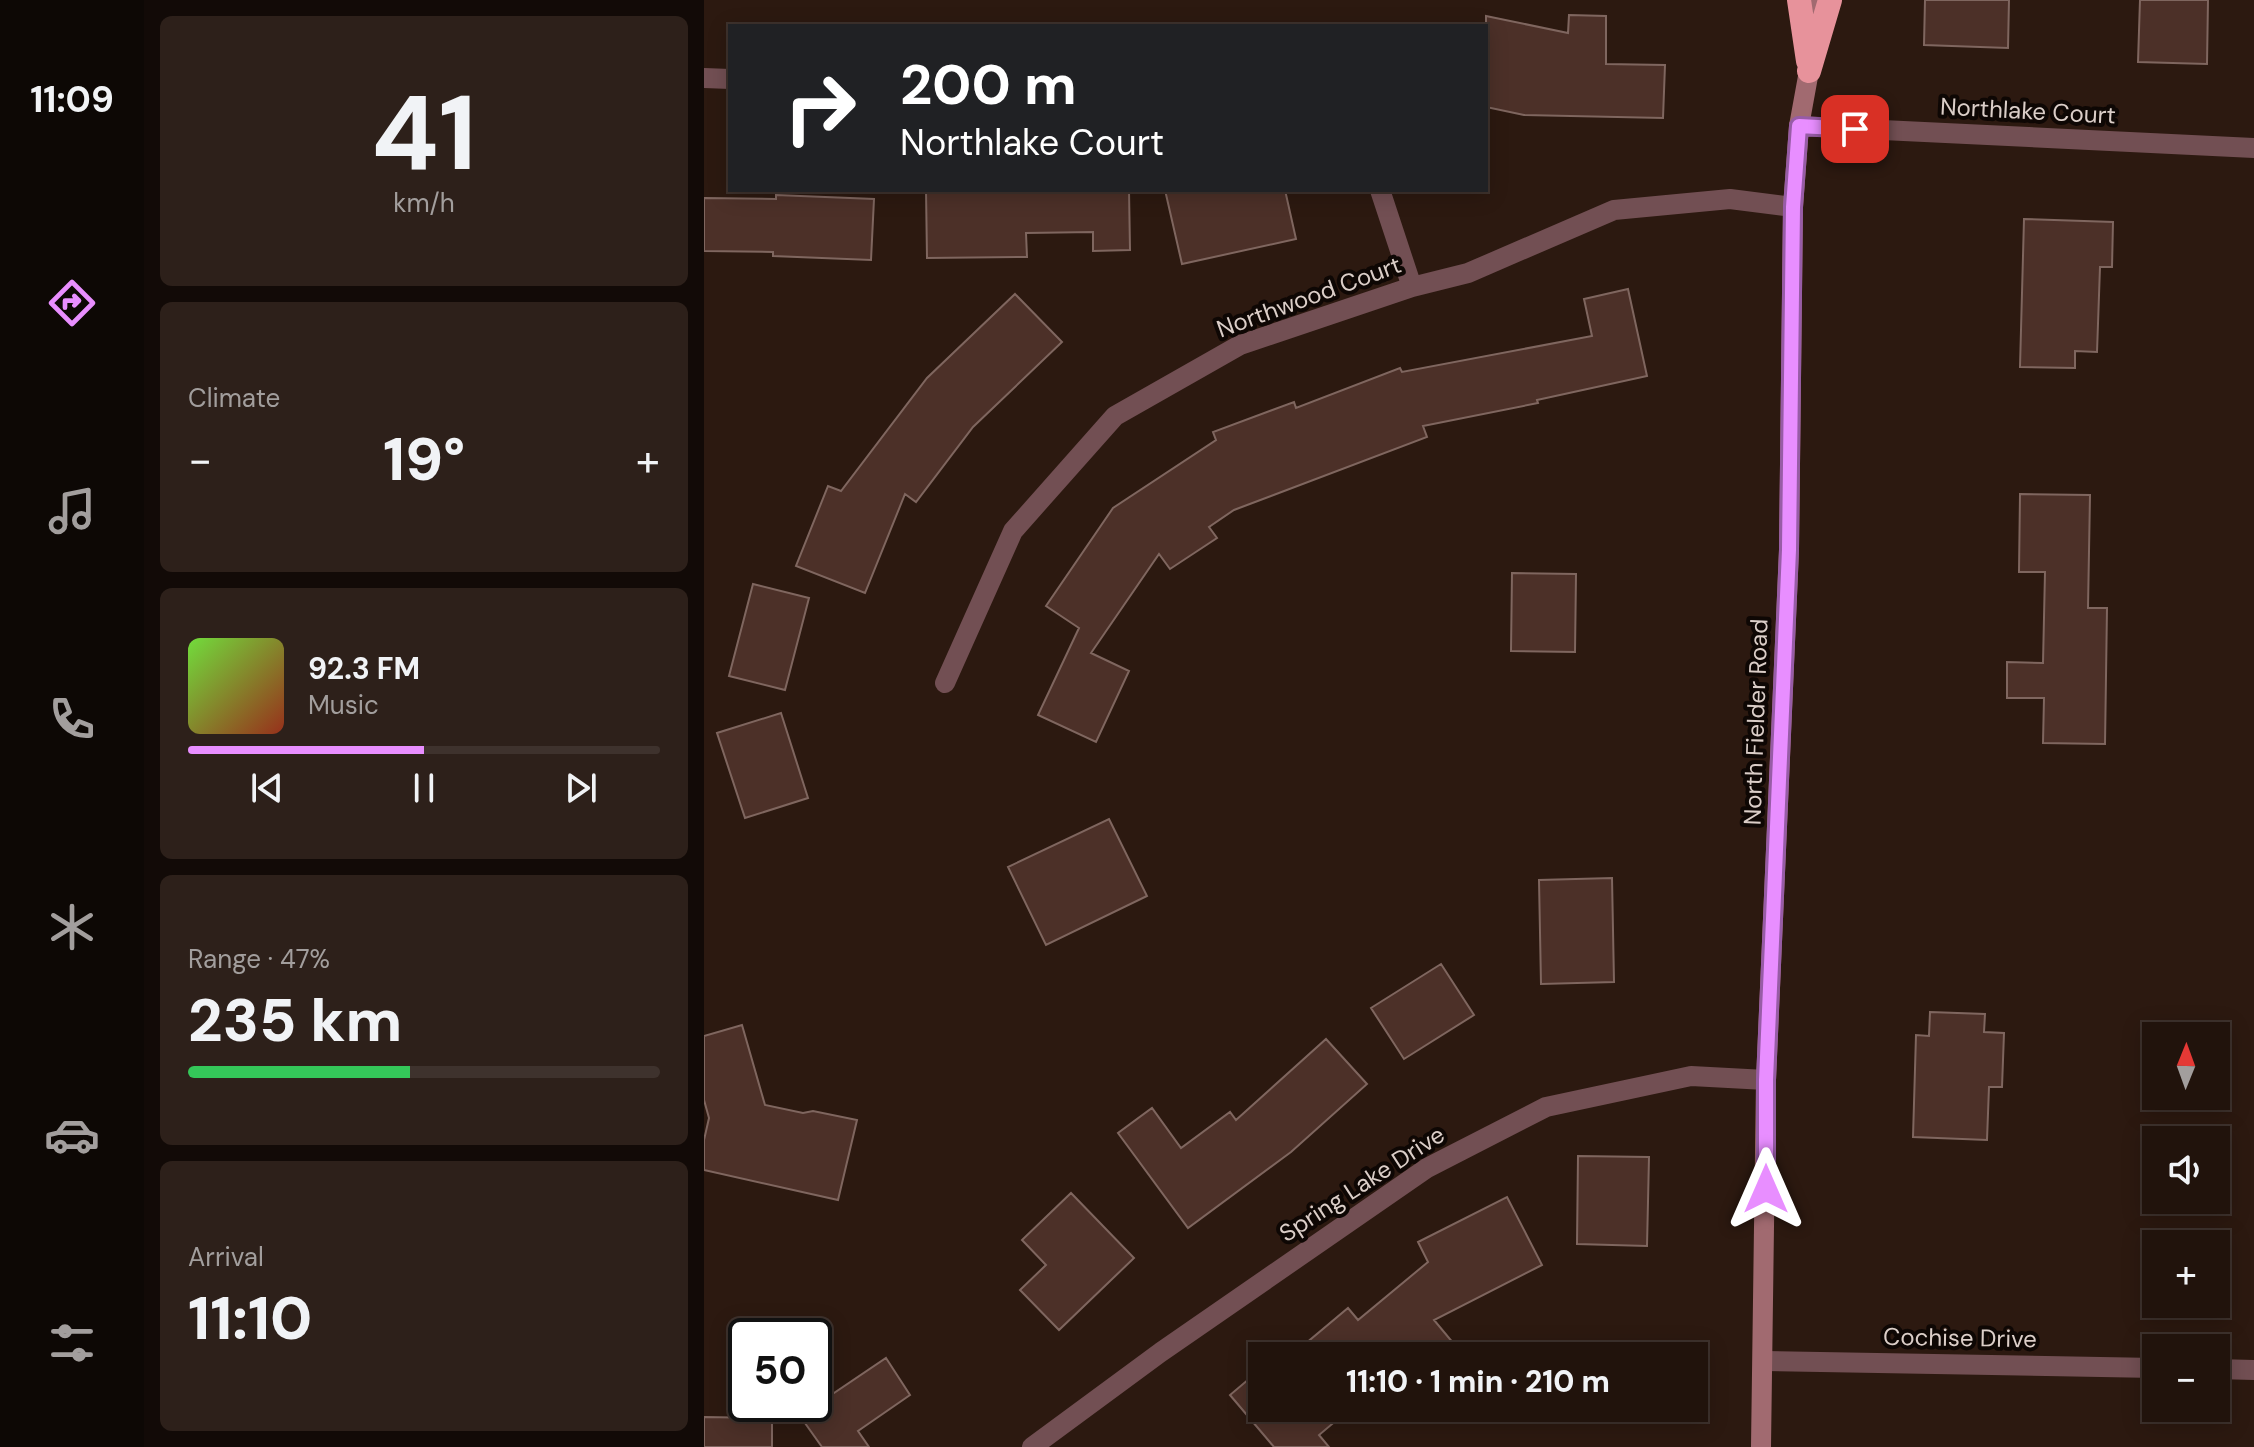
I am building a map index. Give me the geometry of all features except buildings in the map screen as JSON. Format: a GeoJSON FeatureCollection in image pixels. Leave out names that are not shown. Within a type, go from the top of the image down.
{"type":"FeatureCollection","features":[{"type":"Feature","properties":{"kind":"highway"},"geometry":{"type":"LineString","coordinates":[[1799,0],[1809,71]]}},
{"type":"Feature","properties":{"kind":"highway"},"geometry":{"type":"LineString","coordinates":[[1809,71],[1830,0]]}},
{"type":"Feature","properties":{"kind":"main road","name":"North Fielder Road"},"geometry":{"type":"LineString","coordinates":[[1761,1447],[1766,1080],[1789,550],[1793,207],[1799,126],[1809,71],[1815,0]]}},
{"type":"Feature","properties":{"kind":"street"},"geometry":{"type":"LineString","coordinates":[[704,78],[728,79]]}},
{"type":"Feature","properties":{"kind":"street","name":"Northlake Court"},"geometry":{"type":"LineString","coordinates":[[1799,126],[2254,148]]}},
{"type":"Feature","properties":{"kind":"street"},"geometry":{"type":"LineString","coordinates":[[1381,192],[1412,287]]}},
{"type":"Feature","properties":{"kind":"street","name":"Northwood Court"},"geometry":{"type":"LineString","coordinates":[[945,683],[1013,531],[1115,416],[1240,345],[1412,287],[1468,273],[1614,210],[1730,199],[1793,207]]}},
{"type":"Feature","properties":{"kind":"street","name":"Spring Lake Drive"},"geometry":{"type":"LineString","coordinates":[[1032,1447],[1161,1352],[1427,1168],[1546,1107],[1691,1076],[1766,1080]]}},
{"type":"Feature","properties":{"kind":"street","name":"Cochise Drive"},"geometry":{"type":"LineString","coordinates":[[1764,1361],[2142,1368]]}},
{"type":"Feature","properties":{"kind":"street"},"geometry":{"type":"LineString","coordinates":[[2230,1369],[2254,1370]]}},
{"type":"Feature","properties":{"kind":"route"},"geometry":{"type":"LineString","coordinates":[[1766,1189],[1766,1080],[1789,550],[1793,207],[1799,126],[1855,129]]}}]}
